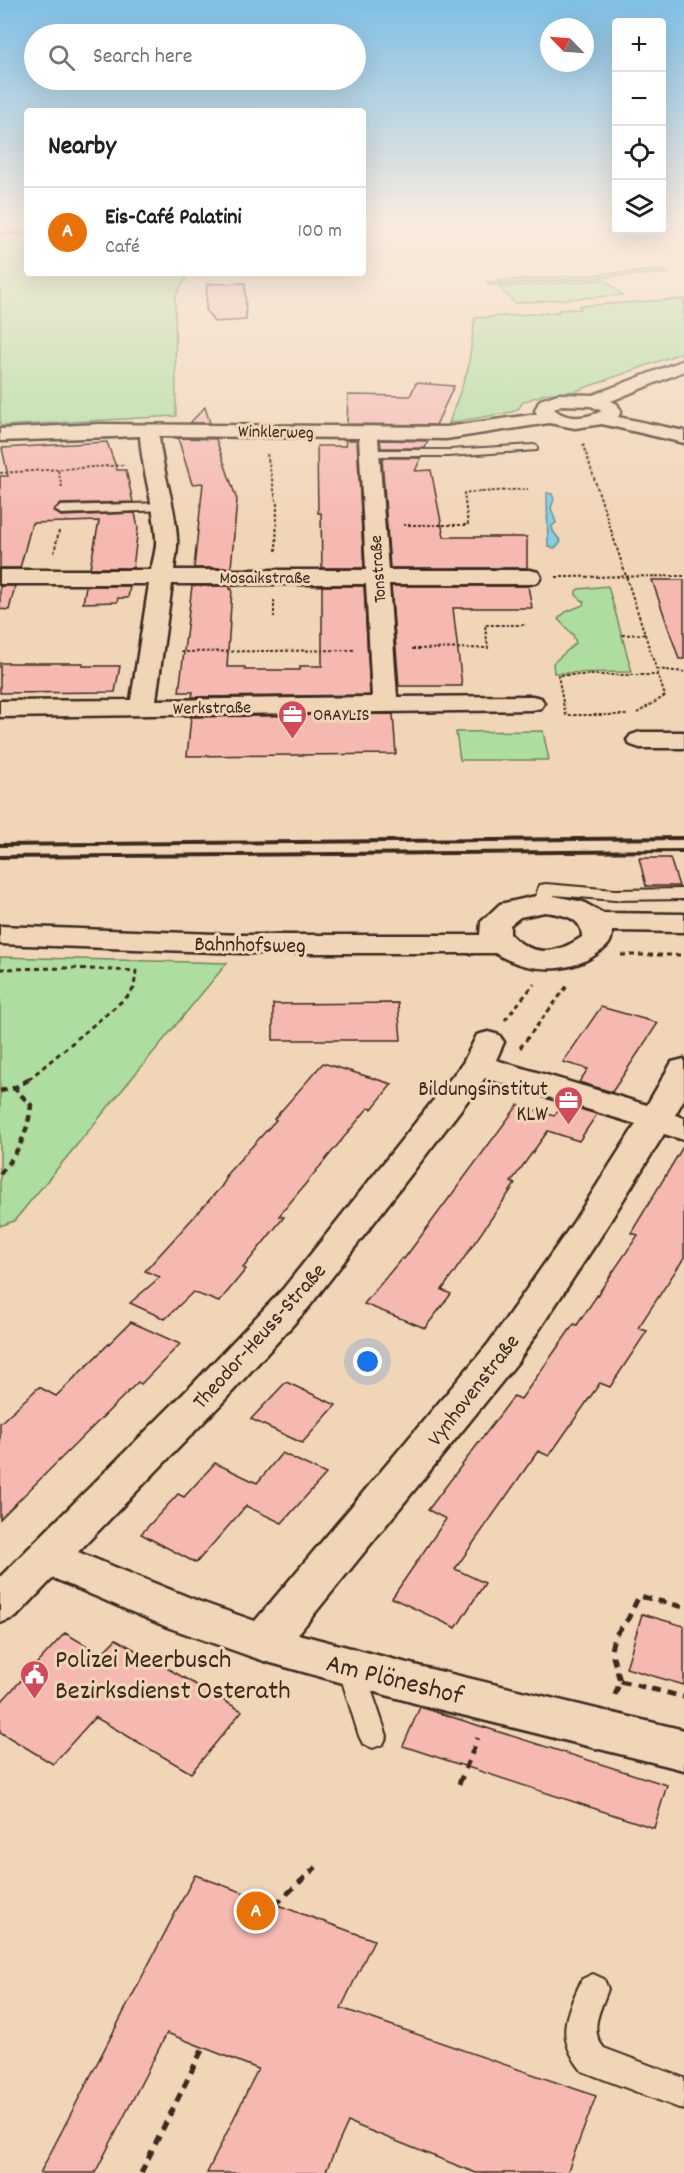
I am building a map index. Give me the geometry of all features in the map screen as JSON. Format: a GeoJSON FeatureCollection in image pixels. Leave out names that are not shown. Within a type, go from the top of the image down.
{"type":"FeatureCollection","features":[{"type":"Feature","properties":{"kind":"street","name":"Winklerweg"},"geometry":{"type":"LineString","coordinates":[[0,435],[144,430],[368,443],[510,425],[552,417],[544,410],[552,402],[574,399],[599,410],[684,364]]}},
{"type":"Feature","properties":{"kind":"street"},"geometry":{"type":"LineString","coordinates":[[599,410],[684,437]]}},
{"type":"Feature","properties":{"kind":"street"},"geometry":{"type":"LineString","coordinates":[[142,708],[167,540],[163,507],[151,464],[150,434],[144,430]]}},
{"type":"Feature","properties":{"kind":"street","name":"Tonstraße"},"geometry":{"type":"LineString","coordinates":[[368,443],[385,705]]}},
{"type":"Feature","properties":{"kind":"street","name":"Mosaikstraße"},"geometry":{"type":"LineString","coordinates":[[0,577],[530,577]]}},
{"type":"Feature","properties":{"kind":"street","name":"Werkstraße"},"geometry":{"type":"LineString","coordinates":[[0,709],[531,703]]}},
{"type":"Feature","properties":{"kind":"street"},"geometry":{"type":"LineString","coordinates":[[640,740],[684,740]]}},
{"type":"Feature","properties":{"kind":"street"},"geometry":{"type":"LineString","coordinates":[[545,903],[570,907],[588,916],[596,931],[584,952],[562,959],[527,957],[512,952],[497,934],[504,913],[522,905],[545,903]]}},
{"type":"Feature","properties":{"kind":"street"},"geometry":{"type":"LineString","coordinates":[[596,931],[684,923]]}},
{"type":"Feature","properties":{"kind":"street"},"geometry":{"type":"LineString","coordinates":[[596,931],[684,936]]}},
{"type":"Feature","properties":{"kind":"street","name":"Bahnhofsweg"},"geometry":{"type":"LineString","coordinates":[[0,935],[242,944],[497,934]]}},
{"type":"Feature","properties":{"kind":"street"},"geometry":{"type":"LineString","coordinates":[[489,1060],[670,1124]]}},
{"type":"Feature","properties":{"kind":"street","name":"Theodor-Heuss-Straße"},"geometry":{"type":"LineString","coordinates":[[0,1605],[208,1393],[296,1298],[489,1060]]}},
{"type":"Feature","properties":{"kind":"street","name":"Vynhovenstraße"},"geometry":{"type":"LineString","coordinates":[[264,1643],[503,1353],[586,1231],[670,1124],[684,1069]]}},
{"type":"Feature","properties":{"kind":"street","name":"Am Plöneshof"},"geometry":{"type":"LineString","coordinates":[[46,1557],[181,1613],[264,1643],[351,1668],[684,1750]]}},
{"type":"Feature","properties":{"kind":"lane"},"geometry":{"type":"LineString","coordinates":[[368,443],[448,453],[533,448]]}},
{"type":"Feature","properties":{"kind":"lane"},"geometry":{"type":"LineString","coordinates":[[61,510],[163,507]]}},
{"type":"Feature","properties":{"kind":"lane"},"geometry":{"type":"LineString","coordinates":[[545,903],[546,889],[615,895],[684,894]]}},
{"type":"Feature","properties":{"kind":"lane"},"geometry":{"type":"LineString","coordinates":[[351,1668],[373,1736]]}},
{"type":"Feature","properties":{"kind":"lane"},"geometry":{"type":"LineString","coordinates":[[593,1989],[578,2034],[582,2048],[593,2060],[684,2094]]}},
{"type":"Feature","properties":{"kind":"path"},"geometry":{"type":"LineString","coordinates":[[563,703],[566,715],[633,715],[665,696],[581,435]]}},
{"type":"Feature","properties":{"kind":"path"},"geometry":{"type":"LineString","coordinates":[[266,449],[277,505],[274,617]]}},
{"type":"Feature","properties":{"kind":"path"},"geometry":{"type":"LineString","coordinates":[[0,473],[131,465]]}},
{"type":"Feature","properties":{"kind":"path"},"geometry":{"type":"LineString","coordinates":[[374,525],[468,525],[464,493],[528,489]]}},
{"type":"Feature","properties":{"kind":"path"},"geometry":{"type":"LineString","coordinates":[[530,577],[684,576]]}},
{"type":"Feature","properties":{"kind":"path"},"geometry":{"type":"LineString","coordinates":[[150,653],[488,648],[485,625],[526,625]]}},
{"type":"Feature","properties":{"kind":"path"},"geometry":{"type":"LineString","coordinates":[[622,635],[646,634]]}},
{"type":"Feature","properties":{"kind":"path"},"geometry":{"type":"LineString","coordinates":[[657,669],[684,672]]}},
{"type":"Feature","properties":{"kind":"path"},"geometry":{"type":"LineString","coordinates":[[558,675],[658,675]]}},
{"type":"Feature","properties":{"kind":"path"},"geometry":{"type":"LineString","coordinates":[[0,969],[70,968],[136,971],[134,988],[128,996],[33,1077],[14,1088],[0,1091]]}},
{"type":"Feature","properties":{"kind":"path"},"geometry":{"type":"LineString","coordinates":[[489,1060],[540,976]]}},
{"type":"Feature","properties":{"kind":"path"},"geometry":{"type":"LineString","coordinates":[[489,1060],[575,976]]}},
{"type":"Feature","properties":{"kind":"path"},"geometry":{"type":"LineString","coordinates":[[0,1174],[20,1149],[29,1130],[31,1105],[14,1088]]}},
{"type":"Feature","properties":{"kind":"path"},"geometry":{"type":"LineString","coordinates":[[601,1728],[620,1681],[611,1650],[614,1637],[628,1619],[639,1596],[684,1607]]}},
{"type":"Feature","properties":{"kind":"path"},"geometry":{"type":"LineString","coordinates":[[620,1681],[684,1697]]}},
{"type":"Feature","properties":{"kind":"path"},"geometry":{"type":"LineString","coordinates":[[459,1784],[492,1702]]}},
{"type":"Feature","properties":{"kind":"path"},"geometry":{"type":"LineString","coordinates":[[275,1905],[316,1867]]}},
{"type":"Feature","properties":{"kind":"path"},"geometry":{"type":"LineString","coordinates":[[141,2173],[203,2048]]}},
{"type":"Feature","properties":{"kind":"green space"},"geometry":{"type":"Polygon","coordinates":[[[0,325],[175,325],[176,416],[0,426],[0,325]]]}},
{"type":"Feature","properties":{"kind":"green space"},"geometry":{"type":"Polygon","coordinates":[[[474,325],[684,325],[684,352],[576,391],[544,394],[523,402],[518,409],[512,412],[449,423],[468,369],[474,325]]]}},
{"type":"Feature","properties":{"kind":"green space"},"geometry":{"type":"Polygon","coordinates":[[[608,586],[632,672],[554,673],[553,663],[576,643],[573,635],[558,619],[566,612],[583,605],[584,602],[576,595],[579,589],[608,586]]]}},
{"type":"Feature","properties":{"kind":"green space"},"geometry":{"type":"Polygon","coordinates":[[[543,731],[549,760],[460,760],[456,732],[543,731]]]}},
{"type":"Feature","properties":{"kind":"green space"},"geometry":{"type":"Polygon","coordinates":[[[0,957],[227,963],[14,1221],[0,1226],[0,957]]]}},
{"type":"Feature","properties":{"kind":"water"},"geometry":{"type":"Polygon","coordinates":[[[547,493],[552,494],[554,499],[551,508],[556,523],[552,526],[561,542],[555,548],[548,547],[547,493]]]}},
{"type":"Feature","properties":{"kind":"building"},"geometry":{"type":"Polygon","coordinates":[[[416,383],[454,386],[436,425],[347,424],[348,395],[410,396],[416,383]]]}},
{"type":"Feature","properties":{"kind":"building"},"geometry":{"type":"Polygon","coordinates":[[[205,407],[210,423],[190,423],[205,407]]]}},
{"type":"Feature","properties":{"kind":"building"},"geometry":{"type":"Polygon","coordinates":[[[178,438],[216,439],[237,500],[231,568],[194,568],[203,483],[192,484],[178,438]]]}},
{"type":"Feature","properties":{"kind":"building"},"geometry":{"type":"Polygon","coordinates":[[[346,440],[357,440],[364,568],[322,568],[317,446],[345,446],[346,440]]]}},
{"type":"Feature","properties":{"kind":"building"},"geometry":{"type":"Polygon","coordinates":[[[380,440],[428,441],[425,448],[381,448],[380,440]]]}},
{"type":"Feature","properties":{"kind":"building"},"geometry":{"type":"Polygon","coordinates":[[[107,442],[117,470],[126,470],[133,502],[61,504],[53,511],[61,516],[135,513],[138,528],[133,568],[90,568],[99,521],[32,523],[20,568],[0,568],[0,476],[8,476],[2,448],[107,442]]]}},
{"type":"Feature","properties":{"kind":"building"},"geometry":{"type":"Polygon","coordinates":[[[382,458],[421,458],[415,471],[431,470],[444,537],[527,537],[527,568],[390,568],[382,458]]]}},
{"type":"Feature","properties":{"kind":"building"},"geometry":{"type":"Polygon","coordinates":[[[652,580],[684,580],[684,659],[679,659],[652,580]]]}},
{"type":"Feature","properties":{"kind":"building"},"geometry":{"type":"Polygon","coordinates":[[[0,586],[15,586],[9,610],[0,609],[0,586]]]}},
{"type":"Feature","properties":{"kind":"building"},"geometry":{"type":"Polygon","coordinates":[[[86,586],[130,586],[128,598],[118,598],[117,602],[83,603],[86,586]]]}},
{"type":"Feature","properties":{"kind":"building"},"geometry":{"type":"Polygon","coordinates":[[[192,586],[230,586],[232,589],[227,667],[245,667],[245,670],[300,670],[300,666],[322,666],[322,586],[364,586],[370,695],[192,697],[193,692],[179,692],[192,586]]]}},
{"type":"Feature","properties":{"kind":"building"},"geometry":{"type":"Polygon","coordinates":[[[391,586],[528,586],[532,608],[453,608],[462,686],[399,686],[391,586]]]}},
{"type":"Feature","properties":{"kind":"building"},"geometry":{"type":"Polygon","coordinates":[[[0,663],[83,663],[82,666],[120,666],[115,692],[0,693],[0,663]]]}},
{"type":"Feature","properties":{"kind":"building","name":"ORAYLIS"},"geometry":{"type":"Polygon","coordinates":[[[393,714],[396,754],[187,756],[191,717],[393,714]]]}},
{"type":"Feature","properties":{"kind":"building"},"geometry":{"type":"Polygon","coordinates":[[[639,858],[670,858],[679,886],[646,886],[639,858]]]}},
{"type":"Feature","properties":{"kind":"building"},"geometry":{"type":"Polygon","coordinates":[[[398,1003],[401,1040],[273,1040],[273,1004],[398,1003]]]}},
{"type":"Feature","properties":{"kind":"building"},"geometry":{"type":"Polygon","coordinates":[[[601,1007],[658,1023],[612,1092],[579,1082],[588,1069],[563,1062],[601,1007]]]}},
{"type":"Feature","properties":{"kind":"building"},"geometry":{"type":"Polygon","coordinates":[[[323,1063],[392,1084],[372,1109],[368,1108],[279,1216],[284,1217],[219,1302],[193,1292],[165,1319],[130,1303],[160,1277],[145,1271],[221,1187],[228,1176],[225,1176],[276,1120],[274,1119],[323,1063]]]}},
{"type":"Feature","properties":{"kind":"building"},"geometry":{"type":"Polygon","coordinates":[[[563,1104],[597,1114],[579,1141],[548,1131],[511,1182],[515,1184],[442,1290],[451,1294],[425,1328],[364,1304],[402,1258],[404,1259],[518,1105],[554,1116],[563,1104]]]}},
{"type":"Feature","properties":{"kind":"building"},"geometry":{"type":"Polygon","coordinates":[[[684,1145],[684,1258],[638,1328],[647,1331],[610,1387],[600,1383],[549,1456],[538,1451],[455,1569],[485,1583],[456,1628],[392,1598],[446,1519],[428,1510],[514,1396],[521,1399],[574,1324],[577,1325],[638,1235],[631,1233],[684,1145]]]}},
{"type":"Feature","properties":{"kind":"building"},"geometry":{"type":"Polygon","coordinates":[[[131,1322],[180,1344],[141,1384],[138,1382],[0,1519],[0,1423],[39,1387],[56,1396],[131,1322]]]}},
{"type":"Feature","properties":{"kind":"building"},"geometry":{"type":"Polygon","coordinates":[[[286,1382],[336,1405],[302,1443],[251,1419],[286,1382]]]}},
{"type":"Feature","properties":{"kind":"building"},"geometry":{"type":"Polygon","coordinates":[[[282,1453],[326,1474],[282,1523],[246,1506],[196,1563],[141,1534],[178,1494],[184,1497],[215,1463],[257,1483],[282,1453]]]}},
{"type":"Feature","properties":{"kind":"building"},"geometry":{"type":"Polygon","coordinates":[[[642,1614],[684,1626],[684,1685],[626,1668],[642,1614]]]}},
{"type":"Feature","properties":{"kind":"building"},"geometry":{"type":"Polygon","coordinates":[[[65,1633],[101,1654],[116,1639],[242,1711],[191,1773],[95,1717],[53,1764],[0,1732],[0,1703],[65,1633]]]}},
{"type":"Feature","properties":{"kind":"building"},"geometry":{"type":"Polygon","coordinates":[[[420,1707],[667,1785],[654,1828],[403,1746],[420,1707]]]}},
{"type":"Feature","properties":{"kind":"building"},"geometry":{"type":"Polygon","coordinates":[[[195,1875],[374,1940],[341,2008],[596,2096],[567,2173],[476,2173],[348,2122],[325,2173],[207,2173],[258,2069],[167,2033],[95,2173],[40,2173],[195,1875]]]}},
{"type":"Feature","properties":{"kind":"railway"},"geometry":{"type":"LineString","coordinates":[[0,845],[684,838]]}},
{"type":"Feature","properties":{"kind":"railway"},"geometry":{"type":"LineString","coordinates":[[0,857],[684,851]]}},
{"type":"Feature","properties":{"kind":"place","name":"ORAYLIS"},"geometry":{"type":"Point","coordinates":[292,740]}},
{"type":"Feature","properties":{"kind":"place","name":"Bildungsinstitut KLW"},"geometry":{"type":"Point","coordinates":[569,1126]}},
{"type":"Feature","properties":{"kind":"place","name":"Polizei Meerbusch Bezirksdienst Osterath"},"geometry":{"type":"Point","coordinates":[34,1700]}},
{"type":"Feature","properties":{"kind":"place","name":"Eis-Café Palatini"},"geometry":{"type":"Point","coordinates":[256,1911]}}]}
